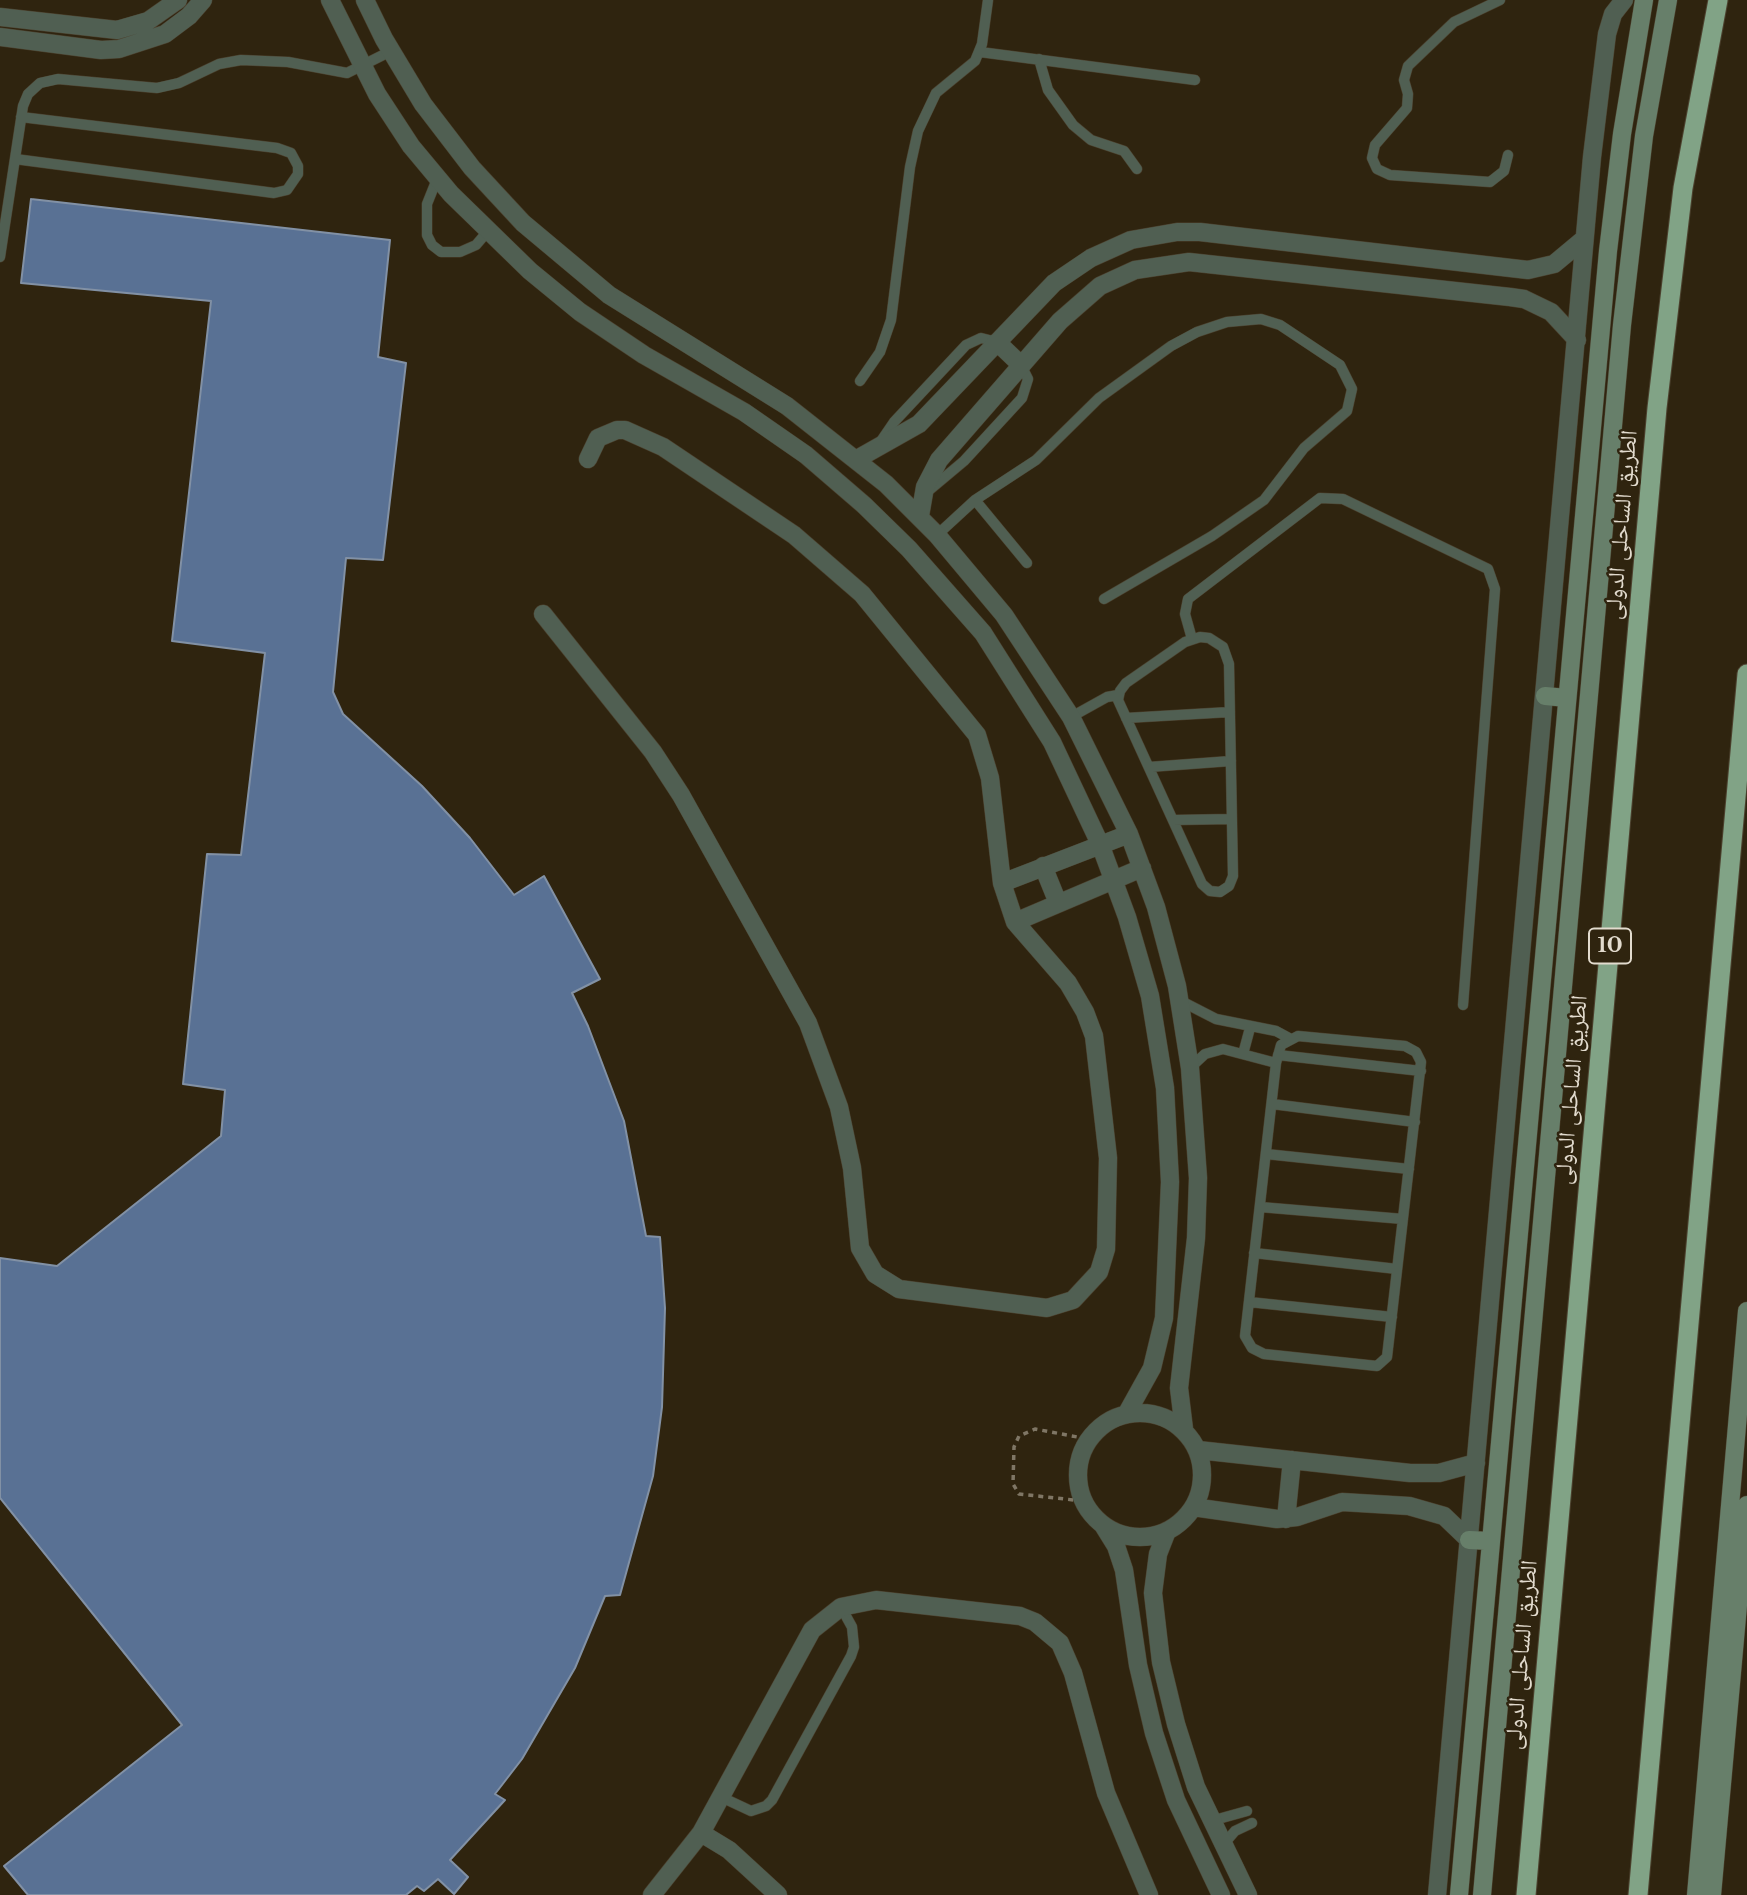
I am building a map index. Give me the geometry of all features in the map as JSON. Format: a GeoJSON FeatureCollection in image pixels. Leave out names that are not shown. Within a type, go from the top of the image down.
{"type":"FeatureCollection","features":[{"type":"Feature","properties":{"kind":"highway","name":"الطريق الساحلى الدولى"},"geometry":{"type":"LineString","coordinates":[[1526,1895],[1657,408],[1683,188],[1718,0]]}},
{"type":"Feature","properties":{"kind":"highway"},"geometry":{"type":"LineString","coordinates":[[1637,1895],[1747,674]]}},
{"type":"Feature","properties":{"kind":"main road"},"geometry":{"type":"LineString","coordinates":[[1458,1895],[1602,322],[1622,134],[1644,0]]}},
{"type":"Feature","properties":{"kind":"main road"},"geometry":{"type":"LineString","coordinates":[[1482,1895],[1622,324],[1644,136],[1668,0]]}},
{"type":"Feature","properties":{"kind":"main road"},"geometry":{"type":"LineString","coordinates":[[1602,322],[1622,324]]}},
{"type":"Feature","properties":{"kind":"main road"},"geometry":{"type":"LineString","coordinates":[[1594,414],[1614,416]]}},
{"type":"Feature","properties":{"kind":"main road"},"geometry":{"type":"LineString","coordinates":[[1545,696],[1567,698]]}},
{"type":"Feature","properties":{"kind":"main road"},"geometry":{"type":"LineString","coordinates":[[1696,1895],[1747,1311]]}},
{"type":"Feature","properties":{"kind":"main road"},"geometry":{"type":"LineString","coordinates":[[1712,1895],[1747,1505]]}},
{"type":"Feature","properties":{"kind":"main road"},"geometry":{"type":"LineString","coordinates":[[1469,1539],[1490,1541]]}},
{"type":"Feature","properties":{"kind":"street"},"geometry":{"type":"LineString","coordinates":[[0,37],[101,50],[119,49],[151,41],[178,24],[203,0]]}},
{"type":"Feature","properties":{"kind":"street"},"geometry":{"type":"LineString","coordinates":[[330,0],[362,68],[394,121],[437,179],[550,288],[611,334],[770,430],[836,479],[909,548],[983,633],[1052,742],[1114,879],[1139,956],[1157,1033],[1165,1088],[1170,1182],[1169,1240],[1160,1344],[1141,1392],[1127,1413]]}},
{"type":"Feature","properties":{"kind":"street"},"geometry":{"type":"LineString","coordinates":[[365,0],[391,51],[447,137],[497,196],[550,249],[646,321],[787,405],[857,459],[929,526],[1029,648],[1071,717],[1129,834],[1167,946],[1190,1068],[1198,1178],[1196,1238],[1179,1388],[1184,1429],[1198,1450],[1202,1479],[1194,1507],[1186,1517],[1167,1531],[1134,1537],[1103,1525]]}},
{"type":"Feature","properties":{"kind":"street"},"geometry":{"type":"LineString","coordinates":[[1437,1895],[1584,239],[1607,34],[1613,14],[1624,0]]}},
{"type":"Feature","properties":{"kind":"street"},"geometry":{"type":"LineString","coordinates":[[0,17],[117,30],[149,21],[173,5],[178,24]]}},
{"type":"Feature","properties":{"kind":"street"},"geometry":{"type":"LineString","coordinates":[[117,30],[119,49]]}},
{"type":"Feature","properties":{"kind":"street"},"geometry":{"type":"LineString","coordinates":[[857,459],[876,451],[919,424],[1054,283],[1072,269],[1131,240],[1177,232],[1200,232],[1528,270],[1554,264],[1584,239]]}},
{"type":"Feature","properties":{"kind":"street"},"geometry":{"type":"LineString","coordinates":[[1302,274],[1305,244]]}},
{"type":"Feature","properties":{"kind":"street"},"geometry":{"type":"LineString","coordinates":[[929,526],[923,494],[939,460],[1084,297],[1135,270],[1189,262],[1524,299],[1550,312],[1577,340]]}},
{"type":"Feature","properties":{"kind":"street"},"geometry":{"type":"LineString","coordinates":[[997,342],[1021,365]]}},
{"type":"Feature","properties":{"kind":"street"},"geometry":{"type":"LineString","coordinates":[[770,430],[787,405]]}},
{"type":"Feature","properties":{"kind":"street"},"geometry":{"type":"LineString","coordinates":[[543,614],[653,752],[681,795],[808,1023],[839,1107],[852,1168],[858,1238],[869,1267],[882,1280],[899,1289],[1047,1308],[1073,1300],[1085,1292],[1104,1261],[1108,1203],[1105,1111],[1097,1050],[1085,1013],[1055,966],[1015,922],[1002,883],[990,778],[976,735],[862,594],[794,536],[663,447],[625,430],[617,430],[598,439],[588,459]]}},
{"type":"Feature","properties":{"kind":"street"},"geometry":{"type":"LineString","coordinates":[[909,548],[929,526]]}},
{"type":"Feature","properties":{"kind":"street"},"geometry":{"type":"LineString","coordinates":[[983,633],[1004,615]]}},
{"type":"Feature","properties":{"kind":"street"},"geometry":{"type":"LineString","coordinates":[[1002,883],[1129,834]]}},
{"type":"Feature","properties":{"kind":"street"},"geometry":{"type":"LineString","coordinates":[[1043,866],[1058,903]]}},
{"type":"Feature","properties":{"kind":"street"},"geometry":{"type":"LineString","coordinates":[[1015,922],[1142,868]]}},
{"type":"Feature","properties":{"kind":"street"},"geometry":{"type":"LineString","coordinates":[[1184,1429],[1157,1414],[1127,1413],[1106,1422],[1088,1439],[1078,1469],[1083,1501],[1116,1546],[1154,1734],[1176,1800],[1221,1895]]}},
{"type":"Feature","properties":{"kind":"street"},"geometry":{"type":"LineString","coordinates":[[1198,1450],[1425,1474],[1476,1463]]}},
{"type":"Feature","properties":{"kind":"street"},"geometry":{"type":"LineString","coordinates":[[1286,1519],[1292,1460]]}},
{"type":"Feature","properties":{"kind":"street"},"geometry":{"type":"LineString","coordinates":[[1194,1507],[1286,1519],[1342,1502],[1409,1506],[1444,1516],[1469,1539]]}},
{"type":"Feature","properties":{"kind":"street"},"geometry":{"type":"LineString","coordinates":[[1167,1531],[1158,1553],[1153,1593],[1161,1662],[1176,1724],[1211,1821],[1248,1895]]}},
{"type":"Feature","properties":{"kind":"street"},"geometry":{"type":"LineString","coordinates":[[1128,1596],[1153,1593]]}},
{"type":"Feature","properties":{"kind":"street"},"geometry":{"type":"LineString","coordinates":[[652,1895],[701,1833],[807,1637],[825,1617],[841,1607],[876,1600],[1004,1614],[1028,1619],[1049,1631],[1068,1657],[1106,1793],[1150,1895]]}},
{"type":"Feature","properties":{"kind":"street"},"geometry":{"type":"LineString","coordinates":[[701,1833],[729,1850],[778,1895]]}},
{"type":"Feature","properties":{"kind":"lane"},"geometry":{"type":"LineString","coordinates":[[860,382],[880,352],[891,320],[910,167],[918,131],[936,93],[969,68],[980,52],[988,0]]}},
{"type":"Feature","properties":{"kind":"lane"},"geometry":{"type":"LineString","coordinates":[[1500,0],[1454,22],[1408,66],[1404,80],[1408,94],[1407,108],[1375,145],[1372,158],[1377,169],[1390,175],[1490,182],[1504,171],[1508,156]]}},
{"type":"Feature","properties":{"kind":"lane"},"geometry":{"type":"LineString","coordinates":[[0,257],[21,117],[28,94],[48,80],[147,89],[179,83],[219,64],[241,60],[288,62],[338,74],[362,68],[391,51]]}},
{"type":"Feature","properties":{"kind":"lane"},"geometry":{"type":"LineString","coordinates":[[980,52],[1195,79]]}},
{"type":"Feature","properties":{"kind":"lane"},"geometry":{"type":"LineString","coordinates":[[1039,59],[1048,90],[1073,125],[1091,140],[1124,151],[1137,169]]}},
{"type":"Feature","properties":{"kind":"lane"},"geometry":{"type":"LineString","coordinates":[[15,159],[274,193],[287,190],[298,174],[295,159],[284,149],[21,117]]}},
{"type":"Feature","properties":{"kind":"lane"},"geometry":{"type":"LineString","coordinates":[[437,179],[427,204],[427,235],[432,245],[441,252],[460,252],[476,245],[488,231]]}},
{"type":"Feature","properties":{"kind":"lane"},"geometry":{"type":"LineString","coordinates":[[929,526],[1026,468],[1116,385],[1183,338],[1210,326],[1244,319],[1271,321],[1340,365],[1346,372],[1352,389],[1347,411],[1304,448],[1264,500],[1212,537],[1104,599]]}},
{"type":"Feature","properties":{"kind":"lane"},"geometry":{"type":"LineString","coordinates":[[1192,639],[1185,614],[1188,599],[1320,498],[1343,499],[1488,569],[1495,589],[1463,1005]]}},
{"type":"Feature","properties":{"kind":"lane"},"geometry":{"type":"LineString","coordinates":[[975,500],[1027,563]]}},
{"type":"Feature","properties":{"kind":"lane"},"geometry":{"type":"LineString","coordinates":[[1071,717],[1107,697],[1118,695],[1126,683],[1192,639],[1209,638],[1217,642],[1227,655],[1230,712],[1232,881],[1225,890],[1215,892],[1202,884],[1118,695]]}},
{"type":"Feature","properties":{"kind":"lane"},"geometry":{"type":"LineString","coordinates":[[1126,718],[1230,712]]}},
{"type":"Feature","properties":{"kind":"lane"},"geometry":{"type":"LineString","coordinates":[[1149,767],[1231,761]]}},
{"type":"Feature","properties":{"kind":"lane"},"geometry":{"type":"LineString","coordinates":[[1173,820],[1231,819]]}},
{"type":"Feature","properties":{"kind":"lane"},"geometry":{"type":"LineString","coordinates":[[1179,1000],[1216,1020],[1276,1031],[1289,1038]]}},
{"type":"Feature","properties":{"kind":"lane"},"geometry":{"type":"LineString","coordinates":[[1243,1054],[1250,1028]]}},
{"type":"Feature","properties":{"kind":"lane"},"geometry":{"type":"LineString","coordinates":[[1298,1035],[1405,1046],[1419,1056],[1421,1072],[1392,1317],[1387,1357],[1381,1365],[1258,1352],[1245,1336],[1277,1059],[1281,1045],[1289,1038],[1298,1035]]}},
{"type":"Feature","properties":{"kind":"lane"},"geometry":{"type":"LineString","coordinates":[[1190,1068],[1214,1051],[1223,1049],[1277,1059],[1421,1072]]}},
{"type":"Feature","properties":{"kind":"lane"},"geometry":{"type":"LineString","coordinates":[[1272,1104],[1415,1122]]}},
{"type":"Feature","properties":{"kind":"lane"},"geometry":{"type":"LineString","coordinates":[[1266,1154],[1409,1169]]}},
{"type":"Feature","properties":{"kind":"lane"},"geometry":{"type":"LineString","coordinates":[[1260,1207],[1403,1219]]}},
{"type":"Feature","properties":{"kind":"lane"},"geometry":{"type":"LineString","coordinates":[[1254,1253],[1397,1269]]}},
{"type":"Feature","properties":{"kind":"lane"},"geometry":{"type":"LineString","coordinates":[[1249,1302],[1392,1317]]}},
{"type":"Feature","properties":{"kind":"lane"},"geometry":{"type":"LineString","coordinates":[[721,1797],[751,1811],[766,1806],[772,1800],[851,1656],[852,1628],[841,1607]]}},
{"type":"Feature","properties":{"kind":"lane"},"geometry":{"type":"LineString","coordinates":[[1211,1821],[1247,1811]]}},
{"type":"Feature","properties":{"kind":"lane"},"geometry":{"type":"LineString","coordinates":[[1223,1845],[1235,1832],[1252,1823]]}},
{"type":"Feature","properties":{"kind":"path"},"geometry":{"type":"LineString","coordinates":[[1083,1501],[1018,1494],[1013,1484],[1014,1447],[1018,1436],[1035,1429],[1088,1439]]}},
{"type":"Feature","properties":{"kind":"water"},"geometry":{"type":"Polygon","coordinates":[[[31,199],[390,240],[378,357],[406,363],[383,560],[346,558],[333,692],[343,714],[422,786],[470,838],[514,895],[544,876],[600,979],[572,993],[588,1026],[624,1121],[646,1236],[660,1237],[665,1308],[662,1407],[653,1476],[620,1595],[605,1596],[575,1668],[522,1759],[495,1794],[505,1800],[450,1860],[468,1877],[454,1894],[438,1879],[424,1891],[417,1886],[406,1895],[28,1895],[4,1866],[182,1725],[0,1498],[0,1258],[57,1266],[221,1136],[225,1090],[183,1084],[207,854],[241,855],[265,653],[172,641],[211,301],[21,283],[31,199]]]}}]}
